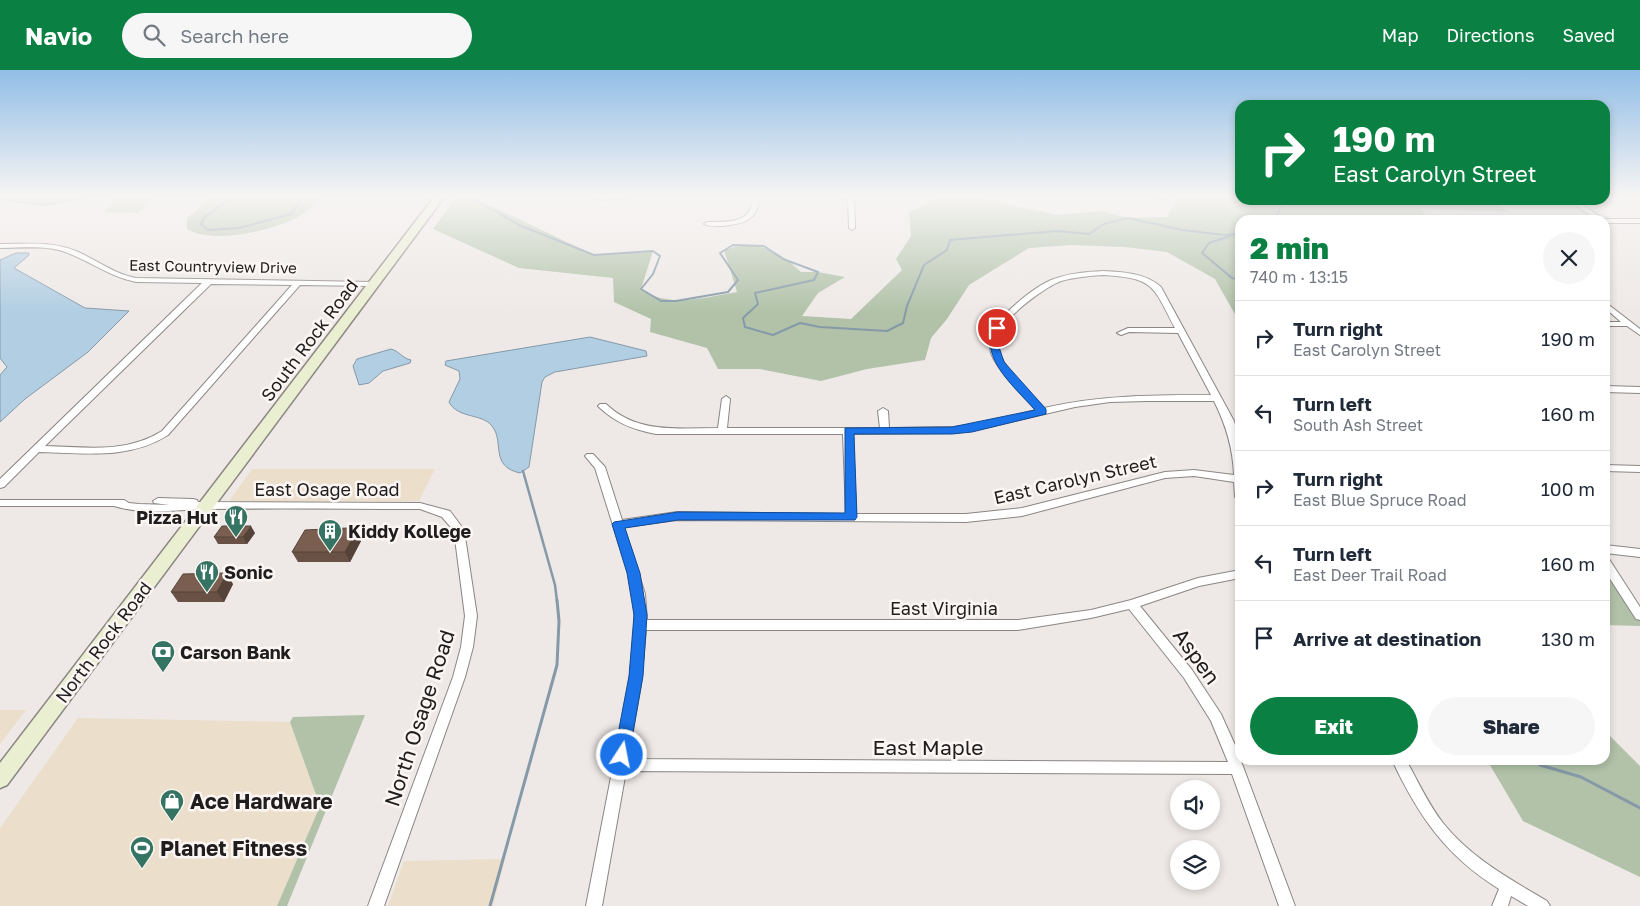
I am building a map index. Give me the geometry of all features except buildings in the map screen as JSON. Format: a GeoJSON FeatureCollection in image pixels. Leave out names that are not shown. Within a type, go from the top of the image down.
{"type":"FeatureCollection","features":[{"type":"Feature","properties":{"kind":"main road","name":"South Rock Road"},"geometry":{"type":"LineString","coordinates":[[206,505],[410,235]]}},
{"type":"Feature","properties":{"kind":"main road","name":"North Rock Road"},"geometry":{"type":"LineString","coordinates":[[0,779],[206,505]]}},
{"type":"Feature","properties":{"kind":"street","name":"East Countryview Drive"},"geometry":{"type":"LineString","coordinates":[[0,246],[45,247],[66,250],[112,275],[126,279],[373,284]]}},
{"type":"Feature","properties":{"kind":"street"},"geometry":{"type":"LineString","coordinates":[[1042,412],[1001,364],[995,354],[993,340],[1001,323],[1045,286],[1064,278],[1085,275],[1125,274],[1146,280],[1157,287],[1229,421],[1235,439]]}},
{"type":"Feature","properties":{"kind":"street"},"geometry":{"type":"LineString","coordinates":[[0,485],[209,281]]}},
{"type":"Feature","properties":{"kind":"street"},"geometry":{"type":"LineString","coordinates":[[36,449],[126,450],[140,447],[165,433],[299,282]]}},
{"type":"Feature","properties":{"kind":"street"},"geometry":{"type":"LineString","coordinates":[[1610,308],[1640,333]]}},
{"type":"Feature","properties":{"kind":"street"},"geometry":{"type":"LineString","coordinates":[[1610,324],[1629,324]]}},
{"type":"Feature","properties":{"kind":"street"},"geometry":{"type":"LineString","coordinates":[[1121,333],[1128,330],[1181,330]]}},
{"type":"Feature","properties":{"kind":"street"},"geometry":{"type":"LineString","coordinates":[[1610,389],[1640,390]]}},
{"type":"Feature","properties":{"kind":"street"},"geometry":{"type":"LineString","coordinates":[[603,406],[618,419],[642,428],[722,431],[962,430],[1042,412],[1103,401],[1217,398]]}},
{"type":"Feature","properties":{"kind":"street"},"geometry":{"type":"LineString","coordinates":[[722,431],[726,399]]}},
{"type":"Feature","properties":{"kind":"street"},"geometry":{"type":"LineString","coordinates":[[883,411],[885,431]]}},
{"type":"Feature","properties":{"kind":"street"},"geometry":{"type":"LineString","coordinates":[[848,431],[851,517]]}},
{"type":"Feature","properties":{"kind":"street"},"geometry":{"type":"LineString","coordinates":[[590,456],[600,468],[618,524],[639,594],[641,625],[636,676],[594,906]]}},
{"type":"Feature","properties":{"kind":"street"},"geometry":{"type":"LineString","coordinates":[[1610,468],[1640,469]]}},
{"type":"Feature","properties":{"kind":"street","name":"East Carolyn Street"},"geometry":{"type":"LineString","coordinates":[[618,524],[678,516],[952,518],[995,515],[1022,512],[1165,475],[1194,473],[1235,478]]}},
{"type":"Feature","properties":{"kind":"street","name":"East Osage Road"},"geometry":{"type":"LineString","coordinates":[[0,503],[118,504],[129,507],[181,508],[206,505],[420,506],[446,514]]}},
{"type":"Feature","properties":{"kind":"street","name":"North Osage Road"},"geometry":{"type":"LineString","coordinates":[[376,906],[459,677],[468,638],[471,616],[459,530],[446,514]]}},
{"type":"Feature","properties":{"kind":"street"},"geometry":{"type":"LineString","coordinates":[[1610,550],[1640,553]]}},
{"type":"Feature","properties":{"kind":"street"},"geometry":{"type":"LineString","coordinates":[[1610,570],[1640,616]]}},
{"type":"Feature","properties":{"kind":"street","name":"East Virginia"},"geometry":{"type":"LineString","coordinates":[[641,625],[1018,625],[1091,614],[1132,604],[1198,582],[1235,575]]}},
{"type":"Feature","properties":{"kind":"street","name":"Aspen"},"geometry":{"type":"LineString","coordinates":[[1132,604],[1200,692],[1216,718],[1287,906]]}},
{"type":"Feature","properties":{"kind":"street","name":"East Maple"},"geometry":{"type":"LineString","coordinates":[[620,765],[1236,768]]}},
{"type":"Feature","properties":{"kind":"street"},"geometry":{"type":"LineString","coordinates":[[1402,765],[1431,817],[1448,838],[1470,860],[1542,906]]}},
{"type":"Feature","properties":{"kind":"street"},"geometry":{"type":"LineString","coordinates":[[1500,906],[1508,886]]}},
{"type":"Feature","properties":{"kind":"shaded area"},"geometry":{"type":"Polygon","coordinates":[[[252,469],[435,469],[419,501],[229,501],[252,469]]]}},
{"type":"Feature","properties":{"kind":"shaded area"},"geometry":{"type":"Polygon","coordinates":[[[0,710],[26,710],[0,744],[0,710]]]}},
{"type":"Feature","properties":{"kind":"shaded area"},"geometry":{"type":"Polygon","coordinates":[[[78,718],[290,722],[320,806],[277,906],[0,906],[0,828],[78,718]]]}},
{"type":"Feature","properties":{"kind":"shaded area"},"geometry":{"type":"Polygon","coordinates":[[[505,859],[493,906],[388,906],[404,861],[505,859]]]}},
{"type":"Feature","properties":{"kind":"green space"},"geometry":{"type":"Polygon","coordinates":[[[207,235],[239,235],[225,236],[207,235]]]}},
{"type":"Feature","properties":{"kind":"green space"},"geometry":{"type":"Polygon","coordinates":[[[446,235],[552,235],[594,255],[653,251],[641,289],[663,299],[675,300],[700,299],[737,292],[724,250],[736,247],[757,246],[775,252],[801,272],[818,272],[845,277],[818,293],[802,316],[851,319],[902,270],[896,259],[911,235],[1235,235],[1235,314],[1215,279],[1167,252],[1125,247],[1071,245],[1029,248],[969,285],[947,319],[931,338],[925,360],[867,369],[821,381],[760,369],[718,369],[707,348],[650,332],[651,319],[614,302],[613,278],[519,268],[446,235]]]}},
{"type":"Feature","properties":{"kind":"green space"},"geometry":{"type":"Polygon","coordinates":[[[1610,574],[1640,617],[1640,626],[1610,625],[1610,574]]]}},
{"type":"Feature","properties":{"kind":"green space"},"geometry":{"type":"Polygon","coordinates":[[[365,715],[287,906],[277,906],[320,806],[290,722],[293,717],[365,715]]]}},
{"type":"Feature","properties":{"kind":"green space"},"geometry":{"type":"Polygon","coordinates":[[[1610,736],[1640,766],[1640,877],[1523,821],[1490,765],[1610,765],[1610,736]]]}},
{"type":"Feature","properties":{"kind":"water"},"geometry":{"type":"Polygon","coordinates":[[[16,253],[29,253],[29,255],[14,268],[85,308],[129,311],[88,352],[25,399],[0,422],[0,375],[7,367],[0,358],[0,260],[16,253]]]}},
{"type":"Feature","properties":{"kind":"water"},"geometry":{"type":"Polygon","coordinates":[[[590,337],[646,351],[647,356],[555,372],[545,377],[542,382],[529,467],[520,473],[510,470],[504,465],[499,453],[496,432],[488,422],[458,411],[449,402],[460,379],[459,371],[445,365],[446,361],[590,337]]]}},
{"type":"Feature","properties":{"kind":"water"},"geometry":{"type":"Polygon","coordinates":[[[391,349],[411,360],[410,363],[383,371],[369,383],[359,385],[353,366],[357,359],[391,349]]]}},
{"type":"Feature","properties":{"kind":"waterway"},"geometry":{"type":"LineString","coordinates":[[544,235],[594,255],[653,251],[660,256],[653,274],[641,289],[661,301],[676,301],[728,292],[738,280],[720,253],[733,245],[764,246],[783,259],[818,272],[814,280],[755,293],[758,304],[743,318],[745,327],[773,335],[800,323],[820,327],[887,331],[903,323],[907,306],[924,265],[947,250],[950,240],[1010,235]]}},
{"type":"Feature","properties":{"kind":"waterway"},"geometry":{"type":"LineString","coordinates":[[1230,236],[1209,243],[1202,253],[1235,279]]}},
{"type":"Feature","properties":{"kind":"waterway"},"geometry":{"type":"LineString","coordinates":[[523,471],[555,585],[557,601]]}},
{"type":"Feature","properties":{"kind":"waterway"},"geometry":{"type":"LineString","coordinates":[[490,906],[557,665],[559,621],[557,600]]}},
{"type":"Feature","properties":{"kind":"waterway"},"geometry":{"type":"LineString","coordinates":[[1540,765],[1581,777],[1640,808]]}},
{"type":"Feature","properties":{"kind":"place","name":"Pizza Hut"},"geometry":{"type":"Point","coordinates":[236,538]}},
{"type":"Feature","properties":{"kind":"place","name":"Kiddy Kollege"},"geometry":{"type":"Point","coordinates":[330,552]}},
{"type":"Feature","properties":{"kind":"place","name":"Sonic"},"geometry":{"type":"Point","coordinates":[207,593]}},
{"type":"Feature","properties":{"kind":"place","name":"Carson Bank"},"geometry":{"type":"Point","coordinates":[163,673]}},
{"type":"Feature","properties":{"kind":"place","name":"Ace Hardware"},"geometry":{"type":"Point","coordinates":[172,822]}},
{"type":"Feature","properties":{"kind":"place","name":"Planet Fitness"},"geometry":{"type":"Point","coordinates":[142,869]}},
{"type":"Feature","properties":{"kind":"route"},"geometry":{"type":"LineString","coordinates":[[622,755],[636,676],[640,646],[641,615],[634,573],[618,524],[678,516],[851,517],[848,431],[952,431],[1042,412],[1000,363],[995,354],[993,340],[997,328]]}}]}
